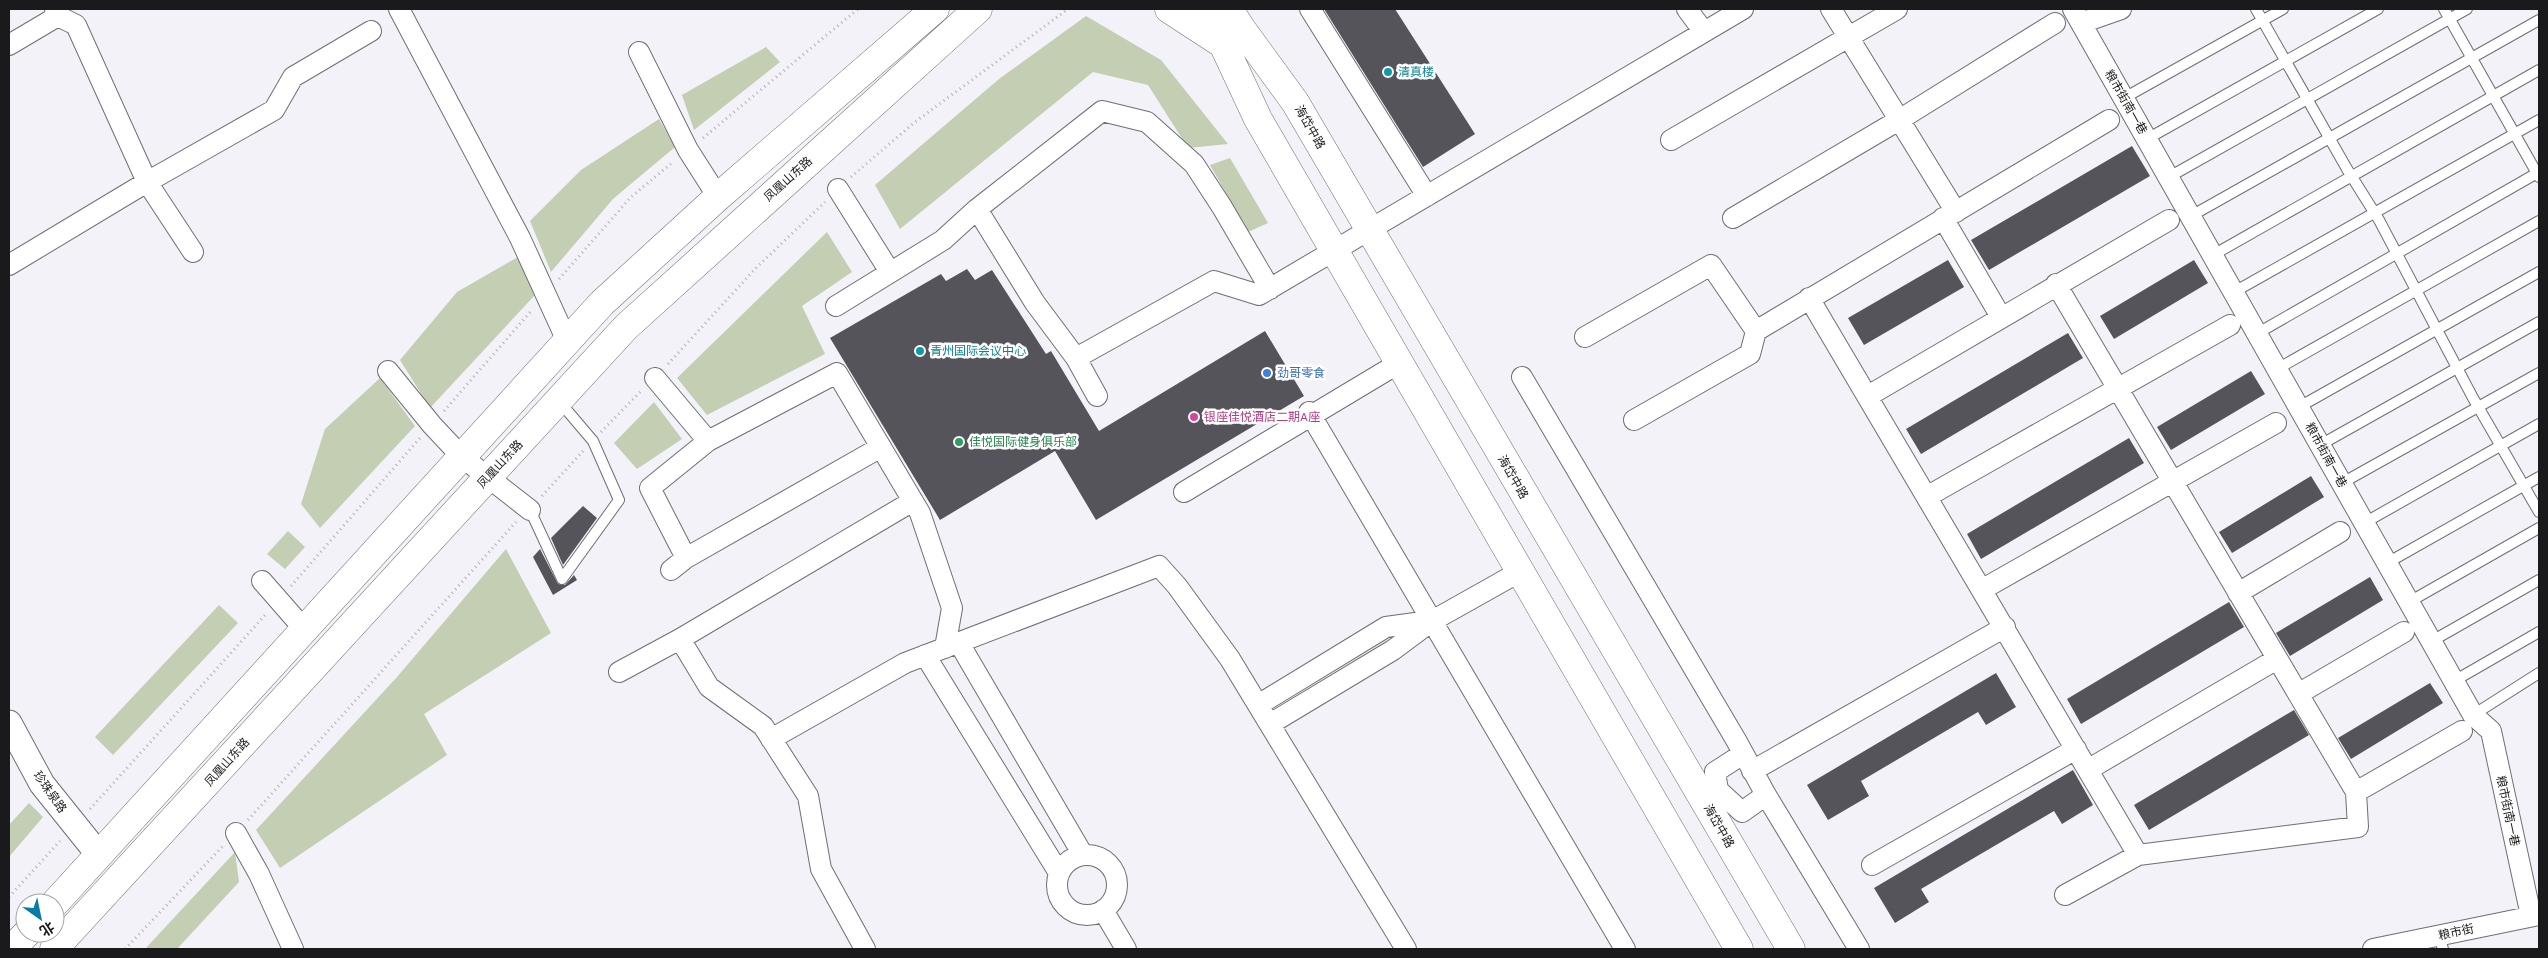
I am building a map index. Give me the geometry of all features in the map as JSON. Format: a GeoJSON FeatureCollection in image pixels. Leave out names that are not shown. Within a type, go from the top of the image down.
{"type":"FeatureCollection","features":[{"type":"Feature","properties":{"kind":"main road"},"geometry":{"type":"LineString","coordinates":[[63,893],[602,303],[718,197],[935,9]]}},
{"type":"Feature","properties":{"kind":"main road","name":"凤凰山东路"},"geometry":{"type":"LineString","coordinates":[[54,949],[626,327],[979,9]]}},
{"type":"Feature","properties":{"kind":"main road"},"geometry":{"type":"LineString","coordinates":[[1169,9],[1233,22]]}},
{"type":"Feature","properties":{"kind":"main road","name":"海岱中路"},"geometry":{"type":"LineString","coordinates":[[1202,9],[1233,22],[1295,102],[1369,231],[1710,794],[1791,949]]}},
{"type":"Feature","properties":{"kind":"main road","name":"海岱中路"},"geometry":{"type":"LineString","coordinates":[[1233,22],[1258,119],[1739,949]]}},
{"type":"Feature","properties":{"kind":"street"},"geometry":{"type":"LineString","coordinates":[[399,9],[520,238],[567,341]]}},
{"type":"Feature","properties":{"kind":"street"},"geometry":{"type":"LineString","coordinates":[[1310,9],[1427,196]]}},
{"type":"Feature","properties":{"kind":"street"},"geometry":{"type":"LineString","coordinates":[[1687,9],[1704,32]]}},
{"type":"Feature","properties":{"kind":"street"},"geometry":{"type":"LineString","coordinates":[[1076,358],[1214,281],[1259,295],[1743,9]]}},
{"type":"Feature","properties":{"kind":"street"},"geometry":{"type":"LineString","coordinates":[[1830,9],[1899,120],[2001,317]]}},
{"type":"Feature","properties":{"kind":"street"},"geometry":{"type":"LineString","coordinates":[[1671,140],[1897,9]]}},
{"type":"Feature","properties":{"kind":"street"},"geometry":{"type":"LineString","coordinates":[[2077,16],[2121,9]]}},
{"type":"Feature","properties":{"kind":"street"},"geometry":{"type":"LineString","coordinates":[[9,45],[57,12],[76,25],[147,182],[193,252]]}},
{"type":"Feature","properties":{"kind":"street","name":"粮市街南一巷"},"geometry":{"type":"LineString","coordinates":[[2077,16],[2432,641],[2454,681],[2468,723],[2491,731],[2535,916]]}},
{"type":"Feature","properties":{"kind":"street"},"geometry":{"type":"LineString","coordinates":[[1733,218],[1899,120],[2056,23]]}},
{"type":"Feature","properties":{"kind":"street"},"geometry":{"type":"LineString","coordinates":[[9,265],[147,182],[274,110],[293,77],[371,31]]}},
{"type":"Feature","properties":{"kind":"street"},"geometry":{"type":"LineString","coordinates":[[639,52],[688,150],[718,197]]}},
{"type":"Feature","properties":{"kind":"street"},"geometry":{"type":"LineString","coordinates":[[836,306],[943,240],[977,209],[1102,110],[1147,122],[1194,164],[1222,207],[1270,289]]}},
{"type":"Feature","properties":{"kind":"street"},"geometry":{"type":"LineString","coordinates":[[1634,420],[1750,354],[1756,331],[2108,120]]}},
{"type":"Feature","properties":{"kind":"street"},"geometry":{"type":"LineString","coordinates":[[838,189],[890,272]]}},
{"type":"Feature","properties":{"kind":"street"},"geometry":{"type":"LineString","coordinates":[[977,209],[1035,302],[1076,358],[1096,396]]}},
{"type":"Feature","properties":{"kind":"street"},"geometry":{"type":"LineString","coordinates":[[1868,396],[2056,284],[2169,220]]}},
{"type":"Feature","properties":{"kind":"street"},"geometry":{"type":"LineString","coordinates":[[1585,337],[1711,265],[1756,331]]}},
{"type":"Feature","properties":{"kind":"street"},"geometry":{"type":"LineString","coordinates":[[2056,284],[2356,792],[2358,827],[2138,855],[2065,895]]}},
{"type":"Feature","properties":{"kind":"street"},"geometry":{"type":"LineString","coordinates":[[1809,298],[1928,496],[2138,855]]}},
{"type":"Feature","properties":{"kind":"street"},"geometry":{"type":"LineString","coordinates":[[1928,496],[2230,325]]}},
{"type":"Feature","properties":{"kind":"street"},"geometry":{"type":"LineString","coordinates":[[1184,492],[1399,363]]}},
{"type":"Feature","properties":{"kind":"street"},"geometry":{"type":"LineString","coordinates":[[388,371],[432,425],[462,457],[530,510]]}},
{"type":"Feature","properties":{"kind":"street"},"geometry":{"type":"LineString","coordinates":[[881,447],[678,564],[650,488],[708,441],[837,373],[881,447],[920,513],[952,608],[952,646],[1083,855]]}},
{"type":"Feature","properties":{"kind":"street"},"geometry":{"type":"LineString","coordinates":[[1522,377],[1766,795],[1859,949]]}},
{"type":"Feature","properties":{"kind":"street"},"geometry":{"type":"LineString","coordinates":[[654,378],[708,441]]}},
{"type":"Feature","properties":{"kind":"street"},"geometry":{"type":"LineString","coordinates":[[1309,412],[1626,949]]}},
{"type":"Feature","properties":{"kind":"street"},"geometry":{"type":"LineString","coordinates":[[1982,589],[2276,423]]}},
{"type":"Feature","properties":{"kind":"street"},"geometry":{"type":"LineString","coordinates":[[619,672],[680,639],[913,501]]}},
{"type":"Feature","properties":{"kind":"street"},"geometry":{"type":"LineString","coordinates":[[2238,593],[2340,532]]}},
{"type":"Feature","properties":{"kind":"street"},"geometry":{"type":"LineString","coordinates":[[771,739],[905,663],[1158,566],[1178,586],[1224,650],[1406,949]]}},
{"type":"Feature","properties":{"kind":"street"},"geometry":{"type":"LineString","coordinates":[[1270,724],[1393,650],[1432,621],[1521,572]]}},
{"type":"Feature","properties":{"kind":"street"},"geometry":{"type":"LineString","coordinates":[[262,581],[304,629]]}},
{"type":"Feature","properties":{"kind":"street"},"geometry":{"type":"LineString","coordinates":[[1258,706],[1386,627],[1432,621]]}},
{"type":"Feature","properties":{"kind":"street"},"geometry":{"type":"LineString","coordinates":[[1766,795],[1742,812],[1710,794],[1715,772],[1748,762],[2005,627]]}},
{"type":"Feature","properties":{"kind":"street"},"geometry":{"type":"LineString","coordinates":[[2298,694],[2404,632]]}},
{"type":"Feature","properties":{"kind":"street"},"geometry":{"type":"LineString","coordinates":[[680,639],[709,687],[763,726],[808,796],[820,869],[865,949]]}},
{"type":"Feature","properties":{"kind":"street"},"geometry":{"type":"LineString","coordinates":[[926,656],[1059,873],[1058,892],[1068,908],[1085,915],[1103,910],[1111,903],[1116,894],[1115,874],[1110,865],[1102,859],[1083,855],[1073,858],[1059,873]]}},
{"type":"Feature","properties":{"kind":"street"},"geometry":{"type":"LineString","coordinates":[[2096,765],[2277,659]]}},
{"type":"Feature","properties":{"kind":"street"},"geometry":{"type":"LineString","coordinates":[[2356,792],[2468,723]]}},
{"type":"Feature","properties":{"kind":"street","name":"珍珠泉路"},"geometry":{"type":"LineString","coordinates":[[12,738],[42,784],[99,854]]}},
{"type":"Feature","properties":{"kind":"street"},"geometry":{"type":"LineString","coordinates":[[1872,865],[2076,749]]}},
{"type":"Feature","properties":{"kind":"street"},"geometry":{"type":"LineString","coordinates":[[236,833],[259,874],[293,949]]}},
{"type":"Feature","properties":{"kind":"street"},"geometry":{"type":"LineString","coordinates":[[1103,910],[1126,949]]}},
{"type":"Feature","properties":{"kind":"street","name":"粮市街"},"geometry":{"type":"LineString","coordinates":[[2373,949],[2441,942],[2535,916]]}},
{"type":"Feature","properties":{"kind":"lane"},"geometry":{"type":"LineString","coordinates":[[2256,9],[2351,177],[2375,213],[2478,407],[2539,512]]}},
{"type":"Feature","properties":{"kind":"lane"},"geometry":{"type":"LineString","coordinates":[[2124,98],[2283,9]]}},
{"type":"Feature","properties":{"kind":"lane"},"geometry":{"type":"LineString","coordinates":[[2147,138],[2378,9]]}},
{"type":"Feature","properties":{"kind":"lane"},"geometry":{"type":"LineString","coordinates":[[2258,333],[2539,174],[2444,9]]}},
{"type":"Feature","properties":{"kind":"lane"},"geometry":{"type":"LineString","coordinates":[[2169,177],[2467,9]]}},
{"type":"Feature","properties":{"kind":"lane"},"geometry":{"type":"LineString","coordinates":[[2191,216],[2539,20]]}},
{"type":"Feature","properties":{"kind":"lane"},"geometry":{"type":"LineString","coordinates":[[2213,255],[2539,70]]}},
{"type":"Feature","properties":{"kind":"lane"},"geometry":{"type":"LineString","coordinates":[[2234,292],[2539,120]]}},
{"type":"Feature","properties":{"kind":"lane"},"geometry":{"type":"LineString","coordinates":[[2278,368],[2539,221]]}},
{"type":"Feature","properties":{"kind":"lane"},"geometry":{"type":"LineString","coordinates":[[2299,407],[2539,272]]}},
{"type":"Feature","properties":{"kind":"lane"},"geometry":{"type":"LineString","coordinates":[[2320,444],[2539,322]]}},
{"type":"Feature","properties":{"kind":"lane"},"geometry":{"type":"LineString","coordinates":[[2342,483],[2539,373]]}},
{"type":"Feature","properties":{"kind":"lane"},"geometry":{"type":"LineString","coordinates":[[530,510],[562,579],[620,500],[593,441],[559,400]]}},
{"type":"Feature","properties":{"kind":"lane"},"geometry":{"type":"LineString","coordinates":[[2364,523],[2539,424]]}},
{"type":"Feature","properties":{"kind":"lane"},"geometry":{"type":"LineString","coordinates":[[2387,564],[2539,476]]}},
{"type":"Feature","properties":{"kind":"lane"},"geometry":{"type":"LineString","coordinates":[[2409,602],[2539,528]]}},
{"type":"Feature","properties":{"kind":"lane"},"geometry":{"type":"LineString","coordinates":[[2432,641],[2539,580]]}},
{"type":"Feature","properties":{"kind":"lane"},"geometry":{"type":"LineString","coordinates":[[2454,681],[2539,632]]}},
{"type":"Feature","properties":{"kind":"lane"},"geometry":{"type":"LineString","coordinates":[[2468,723],[2539,673]]}},
{"type":"Feature","properties":{"kind":"path"},"geometry":{"type":"LineString","coordinates":[[125,949],[236,833],[514,524],[530,510],[756,268],[838,189],[915,122],[1068,9]]}},
{"type":"Feature","properties":{"kind":"green space"},"geometry":{"type":"Polygon","coordinates":[[[1086,16],[1161,60],[1228,144],[1188,148],[1148,85],[1093,72],[900,229],[875,185],[999,79],[1086,16]]]}},
{"type":"Feature","properties":{"kind":"green space"},"geometry":{"type":"Polygon","coordinates":[[[766,47],[780,62],[694,130],[682,95],[766,47]]]}},
{"type":"Feature","properties":{"kind":"green space"},"geometry":{"type":"Polygon","coordinates":[[[659,119],[675,147],[613,199],[551,272],[530,221],[581,170],[659,119]]]}},
{"type":"Feature","properties":{"kind":"green space"},"geometry":{"type":"Polygon","coordinates":[[[1230,158],[1268,223],[1248,232],[1210,165],[1230,158]]]}},
{"type":"Feature","properties":{"kind":"green space"},"geometry":{"type":"Polygon","coordinates":[[[827,232],[852,272],[802,306],[825,354],[707,415],[677,378],[827,232]]]}},
{"type":"Feature","properties":{"kind":"green space"},"geometry":{"type":"Polygon","coordinates":[[[518,257],[535,295],[430,408],[400,360],[457,292],[518,257]]]}},
{"type":"Feature","properties":{"kind":"green space"},"geometry":{"type":"Polygon","coordinates":[[[380,378],[415,426],[320,528],[301,504],[325,429],[380,378]]]}},
{"type":"Feature","properties":{"kind":"green space"},"geometry":{"type":"Polygon","coordinates":[[[654,402],[682,439],[637,469],[614,443],[654,402]]]}},
{"type":"Feature","properties":{"kind":"green space"},"geometry":{"type":"Polygon","coordinates":[[[288,531],[305,547],[285,569],[267,554],[288,531]]]}},
{"type":"Feature","properties":{"kind":"green space"},"geometry":{"type":"Polygon","coordinates":[[[506,549],[551,633],[424,714],[447,755],[280,868],[256,830],[397,677],[506,549]]]}},
{"type":"Feature","properties":{"kind":"green space"},"geometry":{"type":"Polygon","coordinates":[[[219,605],[238,623],[113,755],[95,737],[219,605]]]}},
{"type":"Feature","properties":{"kind":"green space"},"geometry":{"type":"Polygon","coordinates":[[[29,803],[43,817],[9,857],[9,825],[29,803]]]}},
{"type":"Feature","properties":{"kind":"green space"},"geometry":{"type":"Polygon","coordinates":[[[235,852],[239,882],[177,949],[145,949],[235,852]]]}},
{"type":"Feature","properties":{"kind":"building","name":"清真楼"},"geometry":{"type":"Polygon","coordinates":[[[1324,9],[1395,9],[1475,134],[1423,167],[1324,9]]]}},
{"type":"Feature","properties":{"kind":"building"},"geometry":{"type":"Polygon","coordinates":[[[2132,146],[2150,176],[1989,270],[1971,240],[2132,146]]]}},
{"type":"Feature","properties":{"kind":"building"},"geometry":{"type":"Polygon","coordinates":[[[1948,260],[1964,287],[1864,345],[1848,318],[1948,260]]]}},
{"type":"Feature","properties":{"kind":"building"},"geometry":{"type":"Polygon","coordinates":[[[2194,260],[2208,283],[2114,339],[2100,316],[2194,260]]]}},
{"type":"Feature","properties":{"kind":"building"},"geometry":{"type":"Polygon","coordinates":[[[967,269],[975,280],[992,270],[1046,354],[1051,351],[1099,431],[1265,331],[1304,396],[1096,520],[1055,451],[940,520],[830,338],[941,274],[946,281],[967,269]]]}},
{"type":"Feature","properties":{"kind":"building"},"geometry":{"type":"Polygon","coordinates":[[[2068,333],[2083,358],[1921,454],[1906,429],[2068,333]]]}},
{"type":"Feature","properties":{"kind":"building"},"geometry":{"type":"Polygon","coordinates":[[[2251,371],[2265,394],[2171,450],[2157,427],[2251,371]]]}},
{"type":"Feature","properties":{"kind":"building"},"geometry":{"type":"Polygon","coordinates":[[[2129,438],[2144,463],[1981,559],[1967,534],[2129,438]]]}},
{"type":"Feature","properties":{"kind":"building"},"geometry":{"type":"Polygon","coordinates":[[[2311,476],[2324,497],[2232,553],[2219,532],[2311,476]]]}},
{"type":"Feature","properties":{"kind":"building"},"geometry":{"type":"Polygon","coordinates":[[[583,506],[597,518],[563,565],[551,538],[583,506]]]}},
{"type":"Feature","properties":{"kind":"building"},"geometry":{"type":"Polygon","coordinates":[[[540,549],[558,584],[565,585],[574,575],[577,580],[553,595],[533,557],[540,549]]]}},
{"type":"Feature","properties":{"kind":"building"},"geometry":{"type":"Polygon","coordinates":[[[2370,577],[2383,600],[2290,656],[2276,633],[2370,577]]]}},
{"type":"Feature","properties":{"kind":"building"},"geometry":{"type":"Polygon","coordinates":[[[2229,602],[2244,627],[2081,724],[2067,699],[2229,602]]]}},
{"type":"Feature","properties":{"kind":"building"},"geometry":{"type":"Polygon","coordinates":[[[1996,673],[2016,707],[1986,725],[1978,712],[1861,781],[1869,796],[1828,820],[1807,785],[1996,673]]]}},
{"type":"Feature","properties":{"kind":"building"},"geometry":{"type":"Polygon","coordinates":[[[2430,683],[2443,703],[2351,759],[2338,738],[2430,683]]]}},
{"type":"Feature","properties":{"kind":"building"},"geometry":{"type":"Polygon","coordinates":[[[2294,710],[2309,735],[2149,830],[2134,805],[2294,710]]]}},
{"type":"Feature","properties":{"kind":"building"},"geometry":{"type":"Polygon","coordinates":[[[2073,770],[2093,805],[2062,824],[2054,811],[1921,889],[1929,902],[1895,923],[1874,888],[2073,770]]]}},
{"type":"Feature","properties":{"kind":"place","name":"清真楼"},"geometry":{"type":"Point","coordinates":[1388,72]}},
{"type":"Feature","properties":{"kind":"place","name":"青州国际会议中心"},"geometry":{"type":"Point","coordinates":[920,351]}},
{"type":"Feature","properties":{"kind":"place","name":"劲哥零食"},"geometry":{"type":"Point","coordinates":[1267,373]}},
{"type":"Feature","properties":{"kind":"place","name":"银座佳悦酒店二期A座"},"geometry":{"type":"Point","coordinates":[1194,417]}},
{"type":"Feature","properties":{"kind":"place","name":"佳悦国际健身俱乐部"},"geometry":{"type":"Point","coordinates":[959,442]}}]}
